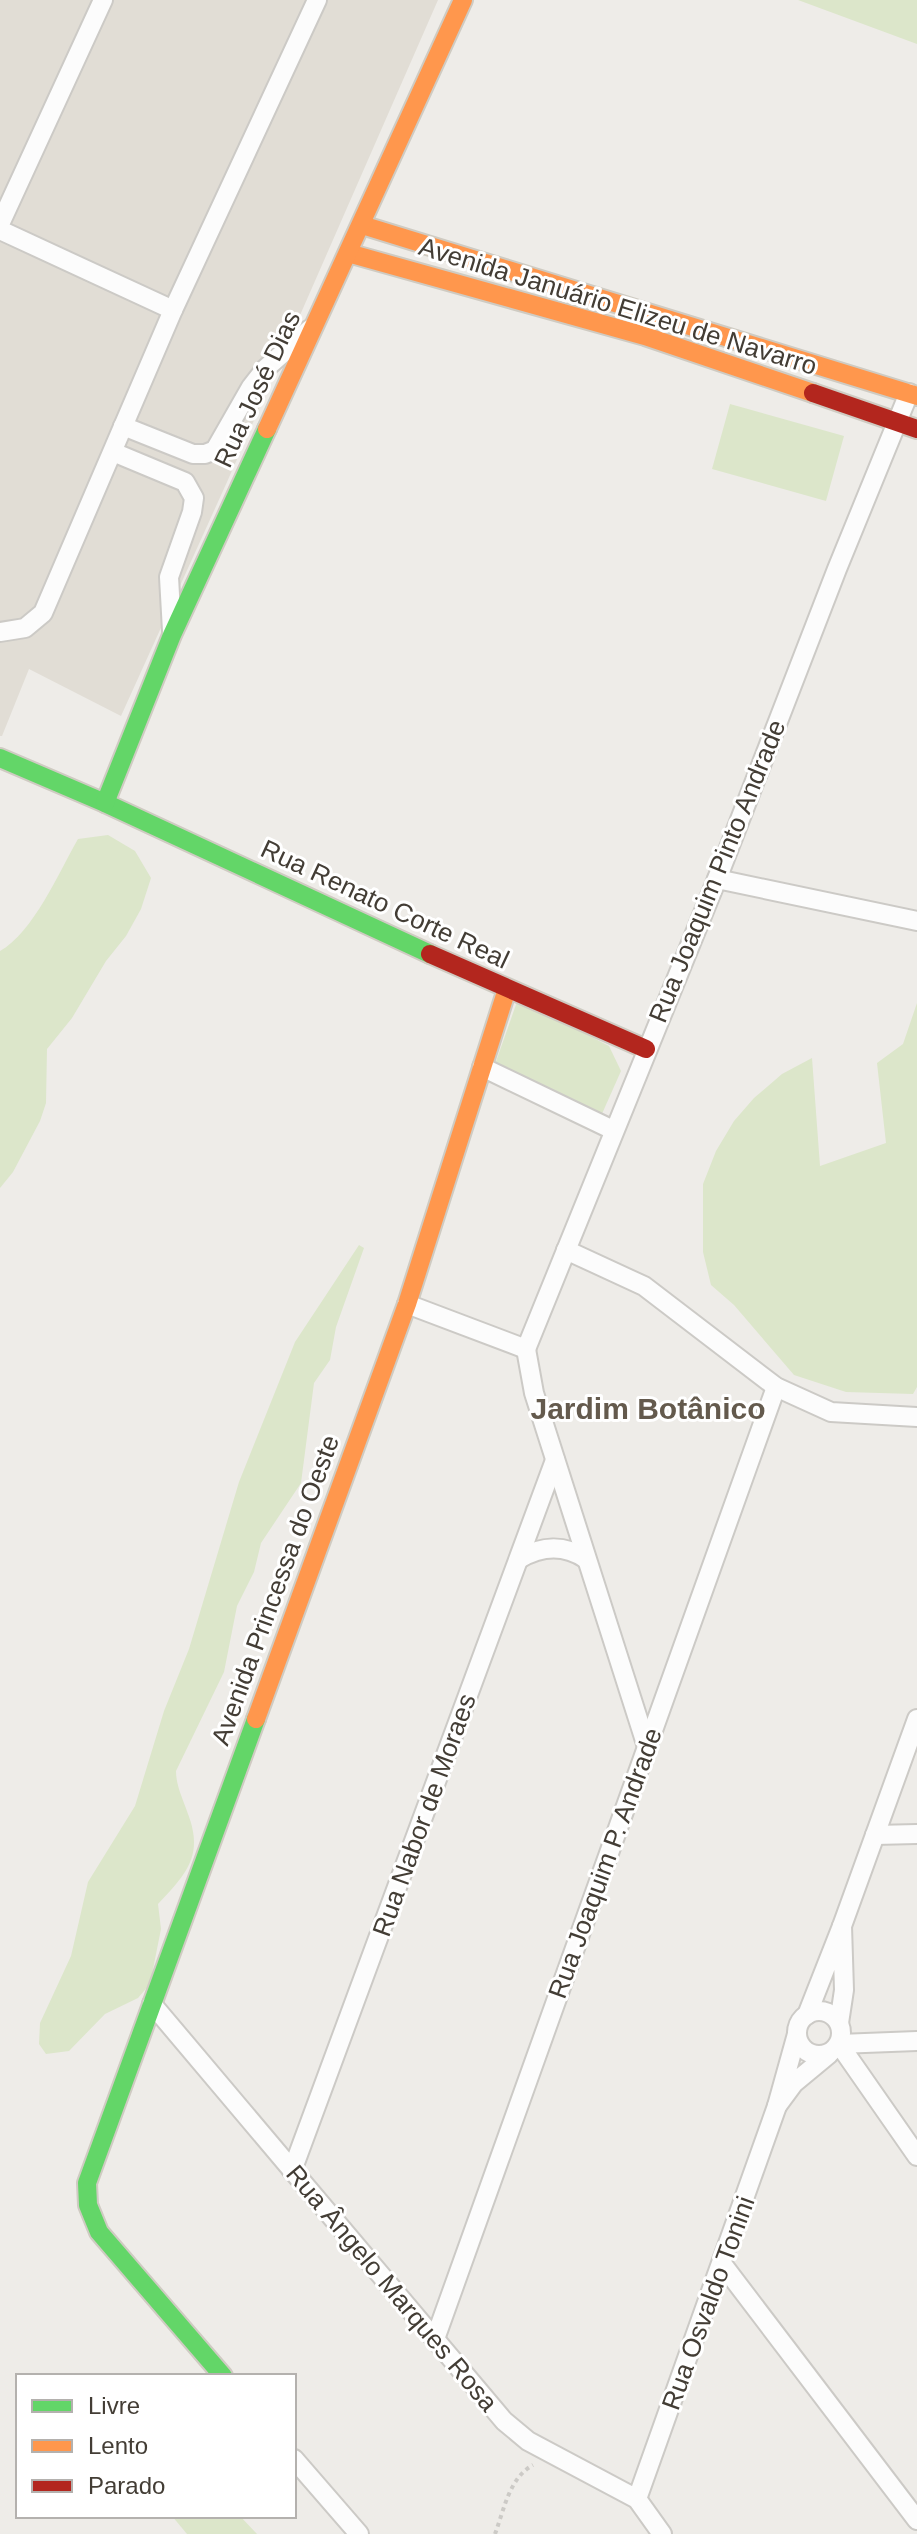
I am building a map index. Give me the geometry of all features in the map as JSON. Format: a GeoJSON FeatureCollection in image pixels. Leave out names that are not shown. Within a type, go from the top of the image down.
{"type":"FeatureCollection","features":[{"type":"Feature","properties":{"kind":"street"},"geometry":{"type":"LineString","coordinates":[[0,224],[103,0]]}},
{"type":"Feature","properties":{"kind":"street"},"geometry":{"type":"LineString","coordinates":[[0,632],[25,628],[43,613],[173,310],[317,0]]}},
{"type":"Feature","properties":{"kind":"street","name":"Rua José Dias"},"geometry":{"type":"LineString","coordinates":[[105,803],[172,635],[463,0]]}},
{"type":"Feature","properties":{"kind":"street","name":"Avenida Januário Elizeu de Navarro"},"geometry":{"type":"LineString","coordinates":[[362,225],[913,395]]}},
{"type":"Feature","properties":{"kind":"street"},"geometry":{"type":"LineString","coordinates":[[0,230],[173,310]]}},
{"type":"Feature","properties":{"kind":"street","name":"Avenida Januário Elizeu de Navarro"},"geometry":{"type":"LineString","coordinates":[[348,253],[645,336],[917,429]]}},
{"type":"Feature","properties":{"kind":"street"},"geometry":{"type":"LineString","coordinates":[[123,426],[193,454],[215,450],[251,387],[265,369],[315,325]]}},
{"type":"Feature","properties":{"kind":"street","name":"Rua Joaquim Pinto Andrade"},"geometry":{"type":"LineString","coordinates":[[526,1349],[717,879],[897,422],[913,395]]}},
{"type":"Feature","properties":{"kind":"street"},"geometry":{"type":"LineString","coordinates":[[113,452],[185,482],[194,498],[169,577],[172,635]]}},
{"type":"Feature","properties":{"kind":"street","name":"Rua Renato Corte Real"},"geometry":{"type":"LineString","coordinates":[[0,758],[646,1049]]}},
{"type":"Feature","properties":{"kind":"street"},"geometry":{"type":"LineString","coordinates":[[717,879],[917,921]]}},
{"type":"Feature","properties":{"kind":"street","name":"Avenida Princessa do Oeste"},"geometry":{"type":"LineString","coordinates":[[221,2374],[99,2232],[88,2205],[87,2183],[407,1304],[507,989]]}},
{"type":"Feature","properties":{"kind":"street"},"geometry":{"type":"LineString","coordinates":[[482,1067],[613,1130]]}},
{"type":"Feature","properties":{"kind":"street"},"geometry":{"type":"LineString","coordinates":[[566,1250],[644,1286],[776,1387],[831,1412],[917,1417]]}},
{"type":"Feature","properties":{"kind":"street"},"geometry":{"type":"LineString","coordinates":[[407,1304],[526,1349],[534,1393],[647,1747]]}},
{"type":"Feature","properties":{"kind":"street","name":"Rua Joaquim P. Andrade"},"geometry":{"type":"LineString","coordinates":[[435,2339],[776,1387]]}},
{"type":"Feature","properties":{"kind":"street","name":"Rua Nabor de Moraes"},"geometry":{"type":"LineString","coordinates":[[292,2171],[555,1460]]}},
{"type":"Feature","properties":{"kind":"street"},"geometry":{"type":"LineString","coordinates":[[519,1559],[534,1550],[559,1548],[574,1551],[586,1559]]}},
{"type":"Feature","properties":{"kind":"street","name":"Rua Osvaldo Tonini"},"geometry":{"type":"LineString","coordinates":[[637,2499],[723,2265],[777,2106],[801,2020],[807,2015],[842,1926],[917,1719]]}},
{"type":"Feature","properties":{"kind":"street"},"geometry":{"type":"LineString","coordinates":[[875,1835],[917,1834]]}},
{"type":"Feature","properties":{"kind":"street","name":"Rua Osvaldo Tonini"},"geometry":{"type":"LineString","coordinates":[[777,2106],[794,2083],[834,2049],[841,2030],[839,2023],[844,1990],[842,1926]]}},
{"type":"Feature","properties":{"kind":"street","name":"Rua Ângelo Marques Rosa"},"geometry":{"type":"LineString","coordinates":[[152,2004],[504,2421],[528,2441],[637,2499],[662,2534]]}},
{"type":"Feature","properties":{"kind":"street"},"geometry":{"type":"LineString","coordinates":[[807,2015],[822,2011],[829,2013],[839,2023]]}},
{"type":"Feature","properties":{"kind":"street"},"geometry":{"type":"LineString","coordinates":[[797,2034],[798,2042],[808,2053],[822,2056],[834,2049],[917,2041]]}},
{"type":"Feature","properties":{"kind":"street"},"geometry":{"type":"LineString","coordinates":[[834,2049],[917,2156]]}},
{"type":"Feature","properties":{"kind":"street"},"geometry":{"type":"LineString","coordinates":[[723,2265],[917,2520]]}},
{"type":"Feature","properties":{"kind":"street"},"geometry":{"type":"LineString","coordinates":[[296,2461],[359,2534]]}},
{"type":"Feature","properties":{"kind":"path"},"geometry":{"type":"LineString","coordinates":[[495,2534],[508,2495],[522,2470],[553,2454]]}},
{"type":"Feature","properties":{"kind":"shaded area"},"geometry":{"type":"Polygon","coordinates":[[[0,0],[438,0],[121,716],[29,669],[2,736],[0,736],[0,0]]]}},
{"type":"Feature","properties":{"kind":"green space"},"geometry":{"type":"Polygon","coordinates":[[[798,0],[917,0],[917,44],[798,0]]]}},
{"type":"Feature","properties":{"kind":"green space"},"geometry":{"type":"Polygon","coordinates":[[[730,404],[844,436],[826,501],[712,469],[730,404]]]}},
{"type":"Feature","properties":{"kind":"green space"},"geometry":{"type":"Polygon","coordinates":[[[108,835],[135,851],[151,878],[141,909],[126,936],[106,961],[72,1018],[47,1049],[46,1103],[40,1121],[13,1172],[0,1188],[0,951],[23,931],[34,916],[78,839],[108,835]]]}},
{"type":"Feature","properties":{"kind":"green space"},"geometry":{"type":"Polygon","coordinates":[[[518,999],[609,1046],[621,1071],[601,1116],[494,1067],[518,999]]]}},
{"type":"Feature","properties":{"kind":"green space"},"geometry":{"type":"Polygon","coordinates":[[[917,1003],[917,1387],[913,1394],[846,1392],[794,1375],[734,1305],[711,1285],[703,1252],[703,1184],[716,1151],[734,1121],[754,1098],[782,1074],[812,1058],[820,1166],[886,1143],[877,1063],[903,1044],[917,1003]]]}},
{"type":"Feature","properties":{"kind":"green space"},"geometry":{"type":"Polygon","coordinates":[[[359,1245],[364,1248],[336,1327],[330,1360],[314,1383],[301,1483],[261,1543],[254,1572],[237,1606],[224,1672],[176,1771],[192,1829],[193,1853],[184,1873],[158,1904],[161,1929],[150,1984],[138,1998],[105,2014],[69,2051],[46,2054],[39,2044],[40,2023],[71,1956],[88,1882],[135,1806],[164,1711],[189,1649],[239,1482],[295,1342],[359,1245]]]}},
{"type":"Feature","properties":{"kind":"green space"},"geometry":{"type":"Polygon","coordinates":[[[174,2518],[242,2518],[257,2534],[187,2534],[174,2518]]]}},
{"type":"Feature","properties":{"kind":"traffic: fast"},"geometry":{"type":"LineString","coordinates":[[105,803],[172,635],[267,429]]}},
{"type":"Feature","properties":{"kind":"traffic: fast"},"geometry":{"type":"LineString","coordinates":[[0,758],[105,803],[430,954]]}},
{"type":"Feature","properties":{"kind":"traffic: fast"},"geometry":{"type":"LineString","coordinates":[[221,2374],[99,2232],[88,2205],[87,2183],[256,1719]]}},
{"type":"Feature","properties":{"kind":"traffic: slow"},"geometry":{"type":"LineString","coordinates":[[267,429],[463,0]]}},
{"type":"Feature","properties":{"kind":"traffic: slow"},"geometry":{"type":"LineString","coordinates":[[362,225],[917,396]]}},
{"type":"Feature","properties":{"kind":"traffic: slow"},"geometry":{"type":"LineString","coordinates":[[348,253],[645,336],[813,393]]}},
{"type":"Feature","properties":{"kind":"traffic: slow"},"geometry":{"type":"LineString","coordinates":[[256,1719],[407,1304],[507,989]]}},
{"type":"Feature","properties":{"kind":"traffic: jam"},"geometry":{"type":"LineString","coordinates":[[813,393],[917,429]]}},
{"type":"Feature","properties":{"kind":"traffic: jam"},"geometry":{"type":"LineString","coordinates":[[430,954],[646,1049]]}},
{"type":"Feature","properties":{"kind":"district","name":"Jardim Botânico"},"geometry":{"type":"Point","coordinates":[648,1409]}}]}
